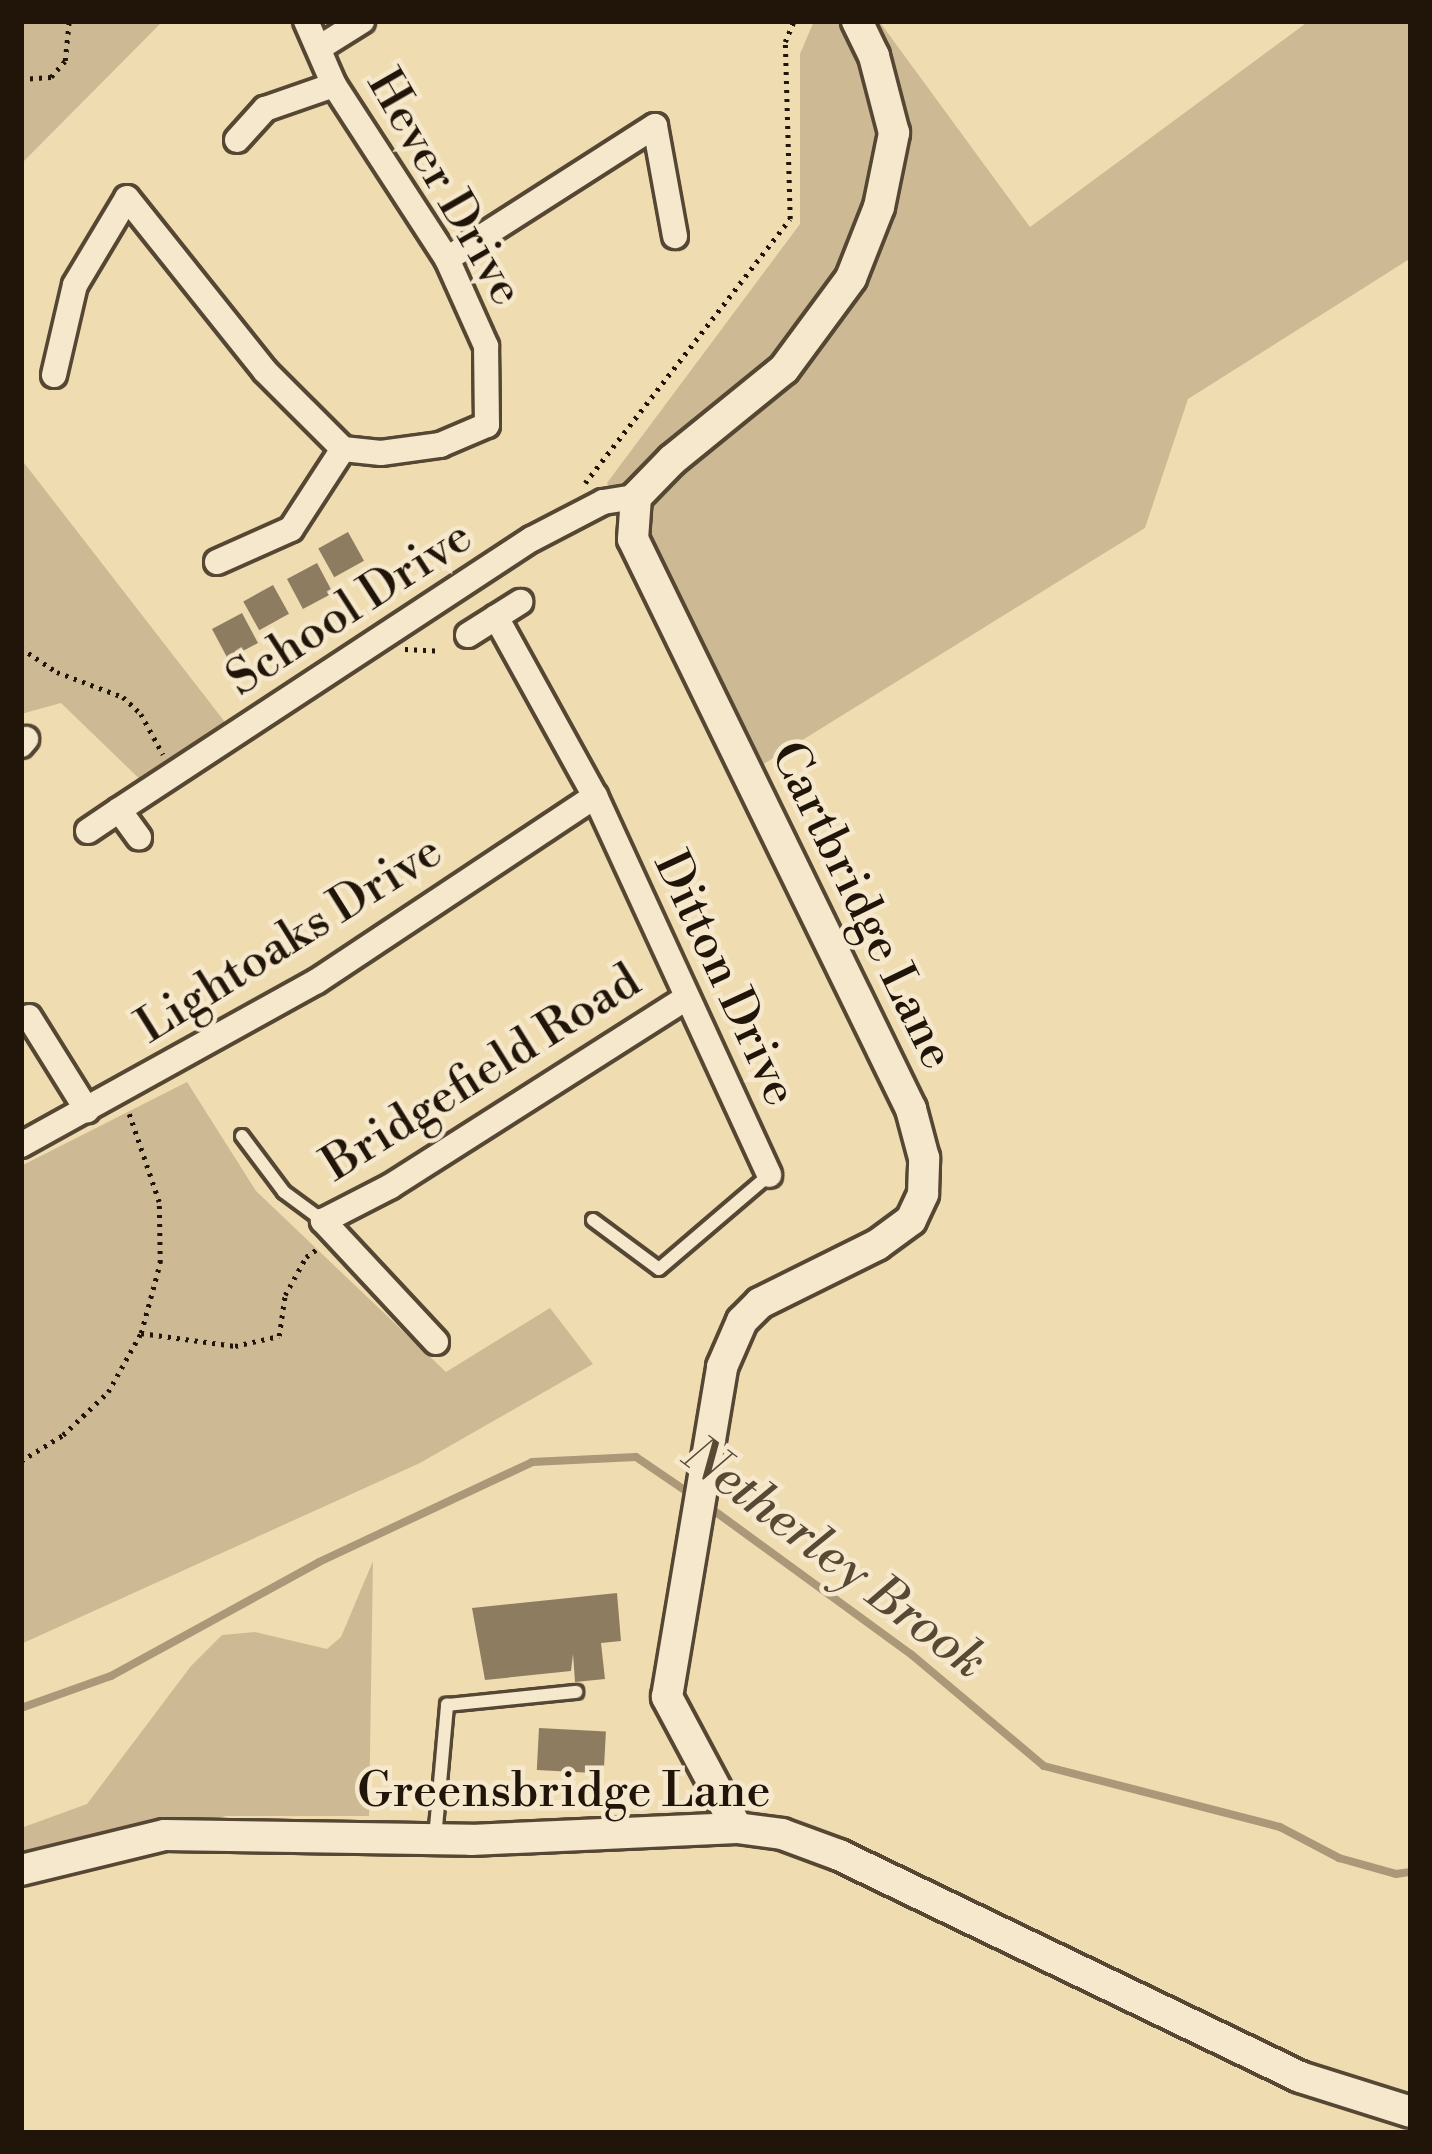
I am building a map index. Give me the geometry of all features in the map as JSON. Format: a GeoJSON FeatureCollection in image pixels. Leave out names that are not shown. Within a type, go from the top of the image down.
{"type":"FeatureCollection","features":[{"type":"Feature","properties":{"kind":"street","name":"Hever Drive"},"geometry":{"type":"LineString","coordinates":[[306,21],[334,86],[447,259],[486,346],[487,424],[440,446],[381,453],[343,449]]}},
{"type":"Feature","properties":{"kind":"street"},"geometry":{"type":"LineString","coordinates":[[319,48],[362,21]]}},
{"type":"Feature","properties":{"kind":"street"},"geometry":{"type":"LineString","coordinates":[[636,497],[672,460],[784,369],[851,278],[880,207],[894,133],[874,56],[857,21]]}},
{"type":"Feature","properties":{"kind":"street"},"geometry":{"type":"LineString","coordinates":[[237,140],[265,109],[334,86]]}},
{"type":"Feature","properties":{"kind":"street"},"geometry":{"type":"LineString","coordinates":[[447,259],[655,126],[675,236]]}},
{"type":"Feature","properties":{"kind":"street"},"geometry":{"type":"LineString","coordinates":[[54,375],[75,285],[128,198],[265,371],[343,449],[291,530],[217,562]]}},
{"type":"Feature","properties":{"kind":"street","name":"School Drive"},"geometry":{"type":"LineString","coordinates":[[88,831],[567,520],[602,502],[636,497]]}},
{"type":"Feature","properties":{"kind":"street","name":"Cartbridge Lane"},"geometry":{"type":"LineString","coordinates":[[636,497],[633,539],[911,1109],[924,1158],[923,1194],[910,1220],[894,1235],[787,1287],[742,1321],[728,1343],[667,1696],[736,1828]]}},
{"type":"Feature","properties":{"kind":"street"},"geometry":{"type":"LineString","coordinates":[[468,634],[520,602]]}},
{"type":"Feature","properties":{"kind":"street","name":"Ditton Drive"},"geometry":{"type":"LineString","coordinates":[[496,616],[595,796],[769,1175]]}},
{"type":"Feature","properties":{"kind":"street","name":"Lightoaks Drive"},"geometry":{"type":"LineString","coordinates":[[21,1144],[316,981],[595,796]]}},
{"type":"Feature","properties":{"kind":"street"},"geometry":{"type":"LineString","coordinates":[[119,810],[139,838]]}},
{"type":"Feature","properties":{"kind":"street","name":"Bridgefield Road"},"geometry":{"type":"LineString","coordinates":[[436,1342],[330,1228],[685,999]]}},
{"type":"Feature","properties":{"kind":"street"},"geometry":{"type":"LineString","coordinates":[[34,1014],[87,1110]]}},
{"type":"Feature","properties":{"kind":"street","name":"Greensbridge Lane"},"geometry":{"type":"LineString","coordinates":[[21,1870],[165,1835],[620,1837],[736,1828],[782,1834],[839,1855],[1300,2077],[1411,2112]]}},
{"type":"Feature","properties":{"kind":"lane","name":"Bridgefield Road"},"geometry":{"type":"LineString","coordinates":[[242,1136],[284,1192],[330,1228]]}},
{"type":"Feature","properties":{"kind":"lane","name":"Ditton Drive"},"geometry":{"type":"LineString","coordinates":[[592,1220],[659,1269],[769,1175]]}},
{"type":"Feature","properties":{"kind":"lane"},"geometry":{"type":"LineString","coordinates":[[435,1839],[447,1705],[575,1692]]}},
{"type":"Feature","properties":{"kind":"path"},"geometry":{"type":"LineString","coordinates":[[21,80],[51,77],[65,61],[69,21]]}},
{"type":"Feature","properties":{"kind":"path"},"geometry":{"type":"LineString","coordinates":[[567,520],[574,498],[790,219],[785,42],[794,21]]}},
{"type":"Feature","properties":{"kind":"path"},"geometry":{"type":"LineString","coordinates":[[21,648],[57,672],[124,698],[141,714],[175,774]]}},
{"type":"Feature","properties":{"kind":"path"},"geometry":{"type":"LineString","coordinates":[[21,1461],[63,1435],[108,1392],[141,1333],[160,1263],[159,1202],[144,1147],[119,1093]]}},
{"type":"Feature","properties":{"kind":"path"},"geometry":{"type":"LineString","coordinates":[[141,1333],[235,1346],[279,1336],[285,1295],[306,1257],[330,1228]]}},
{"type":"Feature","properties":{"kind":"shaded area"},"geometry":{"type":"Polygon","coordinates":[[[21,21],[163,21],[21,164],[21,21]]]}},
{"type":"Feature","properties":{"kind":"shaded area"},"geometry":{"type":"Polygon","coordinates":[[[814,21],[879,21],[1030,227],[1309,21],[1411,21],[1411,258],[1188,399],[1145,528],[741,778],[607,483],[800,224],[800,54],[814,21]]]}},
{"type":"Feature","properties":{"kind":"shaded area"},"geometry":{"type":"Polygon","coordinates":[[[21,459],[235,735],[151,790],[61,703],[21,714],[21,459]]]}},
{"type":"Feature","properties":{"kind":"shaded area"},"geometry":{"type":"Polygon","coordinates":[[[187,1082],[256,1191],[446,1372],[550,1308],[593,1364],[420,1463],[21,1644],[21,1166],[187,1082]]]}},
{"type":"Feature","properties":{"kind":"shaded area"},"geometry":{"type":"Polygon","coordinates":[[[373,1561],[369,1816],[226,1816],[21,1870],[21,1828],[87,1804],[191,1666],[222,1635],[255,1632],[327,1649],[341,1637],[373,1561]]]}},
{"type":"Feature","properties":{"kind":"building"},"geometry":{"type":"Polygon","coordinates":[[[348,532],[364,561],[334,577],[318,548],[348,532]]]}},
{"type":"Feature","properties":{"kind":"building"},"geometry":{"type":"Polygon","coordinates":[[[317,563],[333,593],[303,609],[287,579],[317,563]]]}},
{"type":"Feature","properties":{"kind":"building"},"geometry":{"type":"Polygon","coordinates":[[[273,585],[289,614],[259,630],[243,601],[273,585]]]}},
{"type":"Feature","properties":{"kind":"building"},"geometry":{"type":"Polygon","coordinates":[[[242,613],[258,643],[228,659],[212,629],[242,613]]]}},
{"type":"Feature","properties":{"kind":"building"},"geometry":{"type":"Polygon","coordinates":[[[617,1593],[621,1641],[601,1643],[605,1679],[575,1682],[573,1654],[571,1671],[485,1680],[472,1608],[617,1593]]]}},
{"type":"Feature","properties":{"kind":"building"},"geometry":{"type":"Polygon","coordinates":[[[539,1728],[606,1732],[604,1773],[537,1770],[539,1728]]]}},
{"type":"Feature","properties":{"kind":"waterway","name":"Netherley Brook"},"geometry":{"type":"LineString","coordinates":[[21,1708],[111,1676],[319,1562],[532,1462],[636,1457],[692,1495]]}},
{"type":"Feature","properties":{"kind":"waterway","name":"Netherley Brook"},"geometry":{"type":"LineString","coordinates":[[709,1507],[912,1655],[1044,1766],[1280,1827],[1339,1858],[1396,1874],[1411,1872]]}}]}
